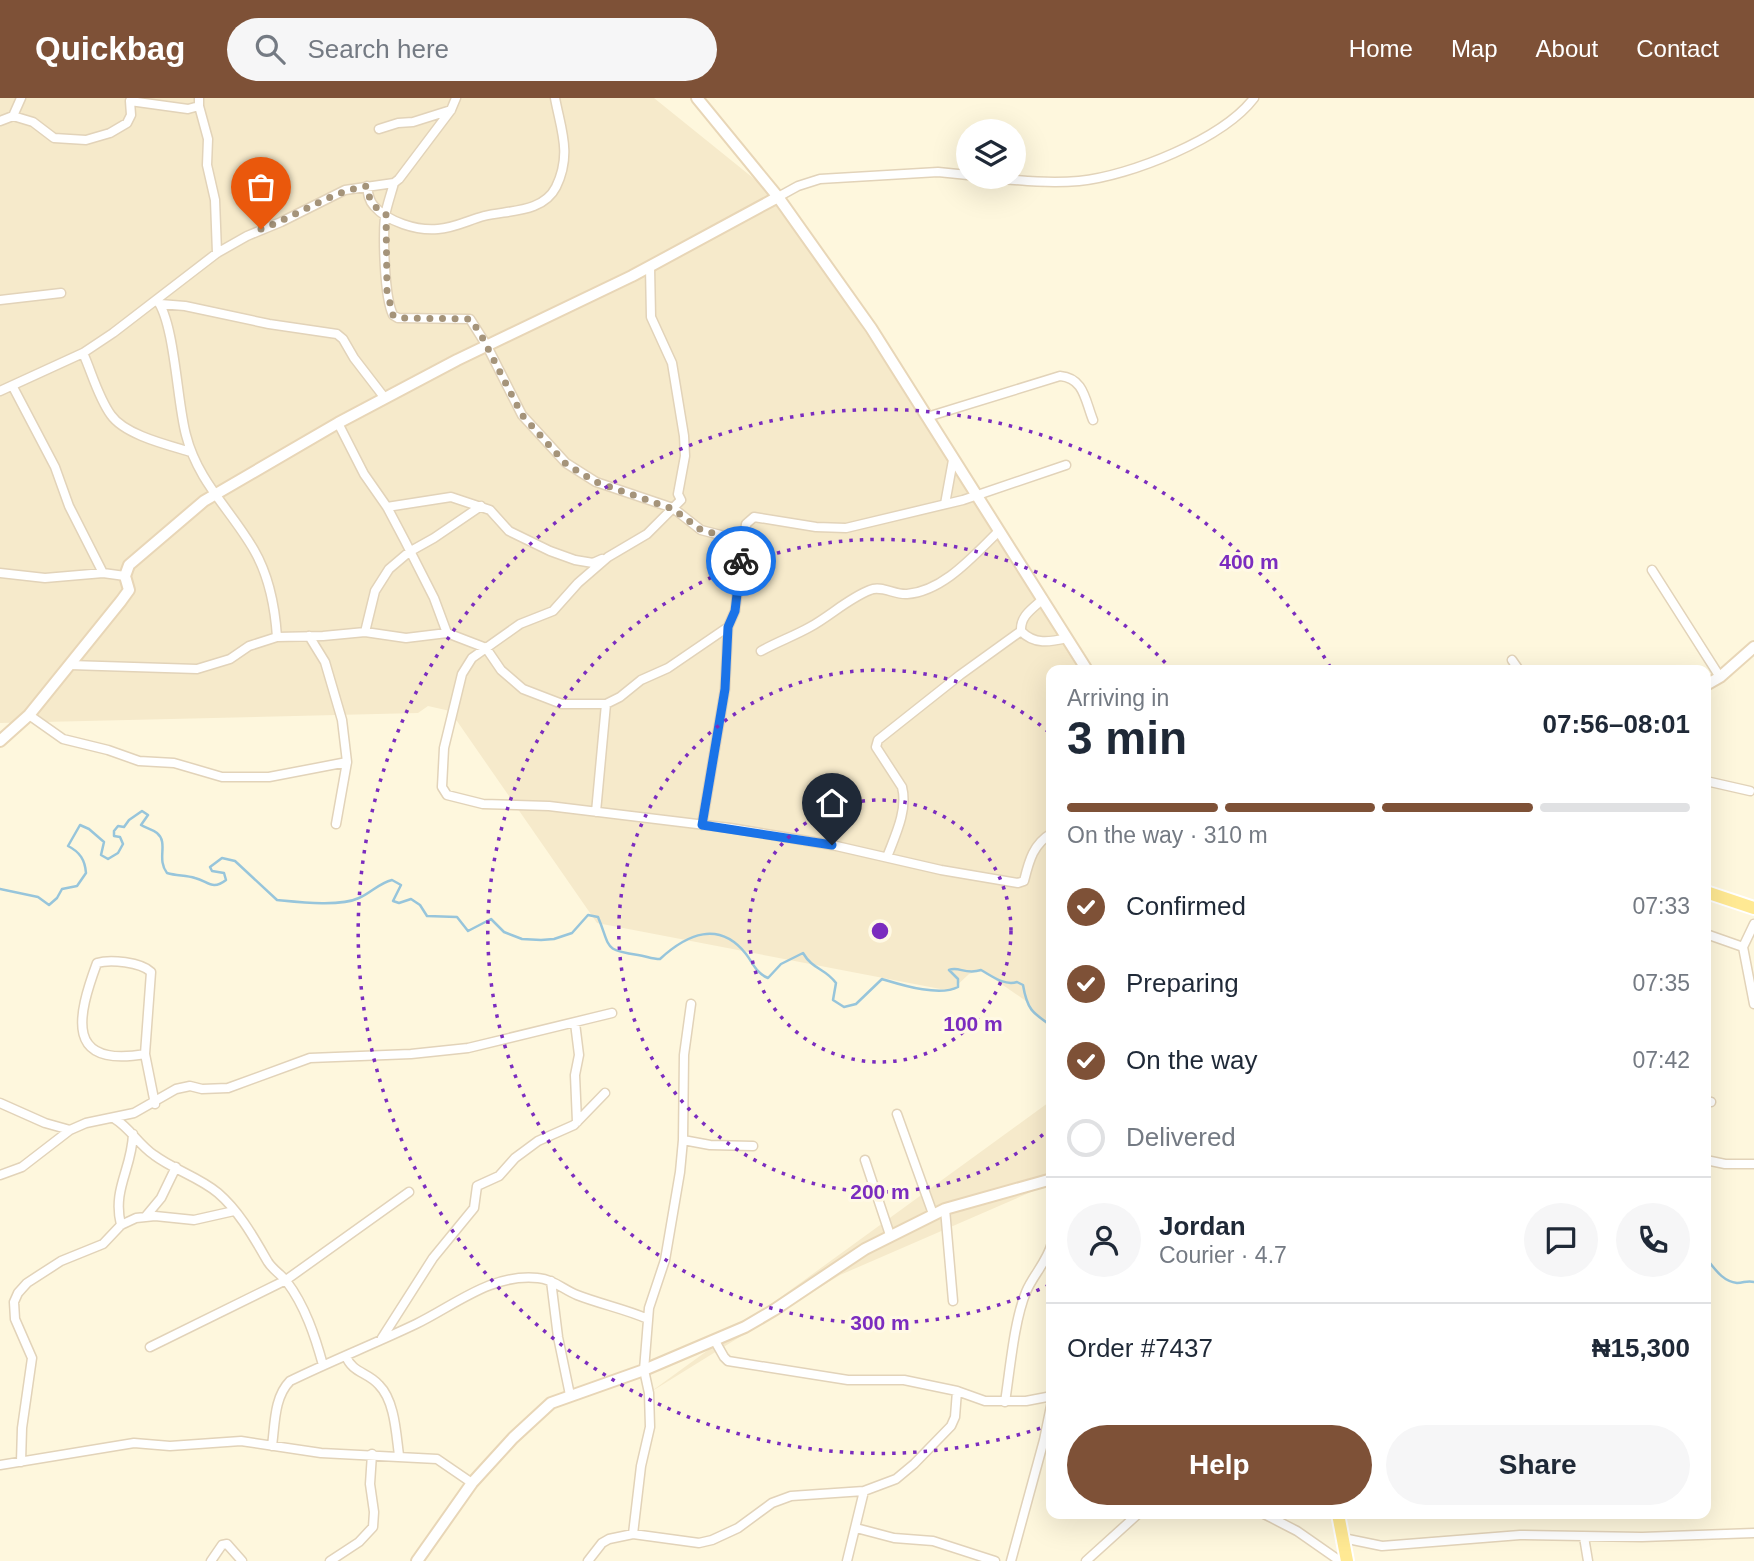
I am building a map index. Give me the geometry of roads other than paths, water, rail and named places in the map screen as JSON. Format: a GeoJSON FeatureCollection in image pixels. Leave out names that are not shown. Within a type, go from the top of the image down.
{"type":"FeatureCollection","features":[{"type":"Feature","properties":{"kind":"main road"},"geometry":{"type":"LineString","coordinates":[[1711,894],[1754,908]]}},
{"type":"Feature","properties":{"kind":"main road"},"geometry":{"type":"LineString","coordinates":[[1339,1519],[1347,1561]]}},
{"type":"Feature","properties":{"kind":"street"},"geometry":{"type":"LineString","coordinates":[[13,116],[21,98]]}},
{"type":"Feature","properties":{"kind":"street"},"geometry":{"type":"LineString","coordinates":[[0,391],[83,353],[158,302],[217,253],[247,236],[312,208],[345,190],[394,183],[451,110],[456,98]]}},
{"type":"Feature","properties":{"kind":"street"},"geometry":{"type":"LineString","coordinates":[[367,186],[373,205],[386,214],[402,223],[437,229],[519,210],[541,202],[555,190],[565,154],[564,131],[555,98]]}},
{"type":"Feature","properties":{"kind":"street"},"geometry":{"type":"LineString","coordinates":[[696,98],[778,197],[871,328],[1084,665]]}},
{"type":"Feature","properties":{"kind":"street"},"geometry":{"type":"LineString","coordinates":[[1026,181],[1043,183],[1106,177],[1166,156],[1231,122],[1254,98]]}},
{"type":"Feature","properties":{"kind":"street"},"geometry":{"type":"LineString","coordinates":[[0,121],[13,116],[33,122],[54,138],[86,140],[110,133],[127,123],[131,115],[130,102],[188,109],[199,102],[208,139],[207,165],[215,200],[217,253]]}},
{"type":"Feature","properties":{"kind":"street"},"geometry":{"type":"LineString","coordinates":[[379,129],[451,110]]}},
{"type":"Feature","properties":{"kind":"street"},"geometry":{"type":"LineString","coordinates":[[0,741],[29,715],[129,590],[124,576],[129,565],[213,495],[384,397],[650,267],[798,186],[820,179],[938,172],[956,174]]}},
{"type":"Feature","properties":{"kind":"street"},"geometry":{"type":"LineString","coordinates":[[394,183],[386,214],[387,291],[393,315],[398,318],[468,318],[487,346],[522,415],[566,464],[596,482],[673,509],[701,530],[744,541]]}},
{"type":"Feature","properties":{"kind":"street"},"geometry":{"type":"LineString","coordinates":[[387,507],[451,497],[481,506],[500,520],[509,531],[550,551],[593,563],[647,534],[681,500],[678,494],[685,456],[672,363],[651,317],[650,267]]}},
{"type":"Feature","properties":{"kind":"street"},"geometry":{"type":"LineString","coordinates":[[0,300],[61,293]]}},
{"type":"Feature","properties":{"kind":"street"},"geometry":{"type":"LineString","coordinates":[[158,302],[241,319],[337,334],[384,397]]}},
{"type":"Feature","properties":{"kind":"street"},"geometry":{"type":"LineString","coordinates":[[158,302],[169,333],[182,417],[191,452],[213,495],[241,531],[259,561],[272,598],[277,637]]}},
{"type":"Feature","properties":{"kind":"street"},"geometry":{"type":"LineString","coordinates":[[83,353],[111,416],[159,443],[191,452]]}},
{"type":"Feature","properties":{"kind":"street"},"geometry":{"type":"LineString","coordinates":[[928,417],[1060,376],[1071,377],[1079,384],[1093,420]]}},
{"type":"Feature","properties":{"kind":"street"},"geometry":{"type":"LineString","coordinates":[[13,387],[55,467],[69,506],[103,573]]}},
{"type":"Feature","properties":{"kind":"street"},"geometry":{"type":"LineString","coordinates":[[338,423],[364,474],[387,507],[434,598],[447,633]]}},
{"type":"Feature","properties":{"kind":"street"},"geometry":{"type":"LineString","coordinates":[[945,504],[953,460]]}},
{"type":"Feature","properties":{"kind":"street"},"geometry":{"type":"LineString","coordinates":[[702,825],[725,689],[728,627],[735,611],[746,524],[754,517],[832,529],[846,528],[976,496],[1066,465]]}},
{"type":"Feature","properties":{"kind":"street"},"geometry":{"type":"LineString","coordinates":[[365,632],[371,604],[389,569],[409,552],[481,506]]}},
{"type":"Feature","properties":{"kind":"street"},"geometry":{"type":"LineString","coordinates":[[761,651],[809,628],[869,590],[881,589],[904,594],[931,588],[999,531]]}},
{"type":"Feature","properties":{"kind":"street"},"geometry":{"type":"LineString","coordinates":[[608,557],[578,583],[553,611],[520,624],[485,648],[466,666],[444,748],[442,787],[447,795],[483,804],[549,806],[789,837],[941,870],[1018,883],[1024,881],[1033,852],[1040,840],[1046,836]]}},
{"type":"Feature","properties":{"kind":"street"},"geometry":{"type":"LineString","coordinates":[[1652,570],[1720,677]]}},
{"type":"Feature","properties":{"kind":"street"},"geometry":{"type":"LineString","coordinates":[[0,573],[45,578],[103,573],[124,576]]}},
{"type":"Feature","properties":{"kind":"street"},"geometry":{"type":"LineString","coordinates":[[1043,599],[1026,613],[1020,622],[1021,631],[1027,638],[1041,642],[1067,638]]}},
{"type":"Feature","properties":{"kind":"street"},"geometry":{"type":"LineString","coordinates":[[70,665],[198,669],[230,659],[249,646],[277,637],[365,632],[406,638],[447,633],[485,648],[500,670],[523,689],[562,704],[606,704],[620,697],[641,680],[668,668],[728,627]]}},
{"type":"Feature","properties":{"kind":"street"},"geometry":{"type":"LineString","coordinates":[[887,857],[900,822],[904,795],[876,747],[878,740],[960,674],[1021,631]]}},
{"type":"Feature","properties":{"kind":"street"},"geometry":{"type":"LineString","coordinates":[[309,636],[328,671],[342,720],[347,762],[336,824]]}},
{"type":"Feature","properties":{"kind":"street"},"geometry":{"type":"LineString","coordinates":[[1711,682],[1754,647]]}},
{"type":"Feature","properties":{"kind":"street"},"geometry":{"type":"LineString","coordinates":[[1512,660],[1516,665]]}},
{"type":"Feature","properties":{"kind":"street"},"geometry":{"type":"LineString","coordinates":[[596,812],[606,704]]}},
{"type":"Feature","properties":{"kind":"street"},"geometry":{"type":"LineString","coordinates":[[29,715],[63,739],[139,761],[174,763],[222,777],[269,777],[347,762]]}},
{"type":"Feature","properties":{"kind":"street"},"geometry":{"type":"LineString","coordinates":[[1711,781],[1753,789]]}},
{"type":"Feature","properties":{"kind":"street"},"geometry":{"type":"LineString","coordinates":[[1754,924],[1743,947],[1754,1004]]}},
{"type":"Feature","properties":{"kind":"street"},"geometry":{"type":"LineString","coordinates":[[1711,936],[1743,947]]}},
{"type":"Feature","properties":{"kind":"street"},"geometry":{"type":"LineString","coordinates":[[145,1054],[112,1058],[100,1055],[83,1036],[81,1019],[97,963],[103,961],[131,964],[147,967],[151,972],[145,1054],[155,1104]]}},
{"type":"Feature","properties":{"kind":"street"},"geometry":{"type":"LineString","coordinates":[[633,1534],[641,1466],[650,1427],[649,1393],[644,1370],[649,1308],[665,1260],[683,1140],[684,1055],[691,1004]]}},
{"type":"Feature","properties":{"kind":"street"},"geometry":{"type":"LineString","coordinates":[[0,1175],[22,1167],[69,1130],[134,1113],[155,1104],[176,1089],[190,1086],[202,1089],[228,1088],[310,1058],[468,1048],[612,1013]]}},
{"type":"Feature","properties":{"kind":"street"},"geometry":{"type":"LineString","coordinates":[[575,1023],[579,1055],[575,1075],[577,1122]]}},
{"type":"Feature","properties":{"kind":"street"},"geometry":{"type":"LineString","coordinates":[[382,1338],[433,1258],[474,1208],[477,1186],[499,1176],[515,1158],[538,1141],[577,1122],[605,1093]]}},
{"type":"Feature","properties":{"kind":"street"},"geometry":{"type":"LineString","coordinates":[[0,1103],[45,1123],[69,1130]]}},
{"type":"Feature","properties":{"kind":"street"},"geometry":{"type":"LineString","coordinates":[[897,1114],[933,1214]]}},
{"type":"Feature","properties":{"kind":"street"},"geometry":{"type":"LineString","coordinates":[[115,1119],[149,1152],[217,1192],[234,1211],[256,1239],[271,1267],[286,1280],[309,1322],[323,1365]]}},
{"type":"Feature","properties":{"kind":"street"},"geometry":{"type":"LineString","coordinates":[[121,1225],[117,1201],[131,1155],[133,1134]]}},
{"type":"Feature","properties":{"kind":"street"},"geometry":{"type":"LineString","coordinates":[[683,1140],[710,1145],[753,1146]]}},
{"type":"Feature","properties":{"kind":"street"},"geometry":{"type":"LineString","coordinates":[[865,1160],[890,1235]]}},
{"type":"Feature","properties":{"kind":"street"},"geometry":{"type":"LineString","coordinates":[[1711,1161],[1754,1164]]}},
{"type":"Feature","properties":{"kind":"street"},"geometry":{"type":"LineString","coordinates":[[146,1216],[161,1198],[176,1167]]}},
{"type":"Feature","properties":{"kind":"street"},"geometry":{"type":"LineString","coordinates":[[417,1561],[472,1483],[551,1403],[715,1341],[774,1310],[890,1235],[933,1214],[1046,1181]]}},
{"type":"Feature","properties":{"kind":"street"},"geometry":{"type":"LineString","coordinates":[[150,1347],[286,1280],[409,1192]]}},
{"type":"Feature","properties":{"kind":"street"},"geometry":{"type":"LineString","coordinates":[[945,1209],[953,1301]]}},
{"type":"Feature","properties":{"kind":"street"},"geometry":{"type":"LineString","coordinates":[[21,1462],[22,1428],[32,1358],[15,1319],[14,1302],[18,1293],[27,1283],[61,1261],[103,1244],[121,1225],[146,1216],[194,1220],[234,1211]]}},
{"type":"Feature","properties":{"kind":"street"},"geometry":{"type":"LineString","coordinates":[[1005,1402],[1020,1308],[1026,1291],[1046,1258]]}},
{"type":"Feature","properties":{"kind":"street"},"geometry":{"type":"LineString","coordinates":[[272,1446],[282,1389],[290,1381],[420,1322],[477,1290],[517,1278],[540,1278],[578,1296],[621,1307],[648,1319]]}},
{"type":"Feature","properties":{"kind":"street"},"geometry":{"type":"LineString","coordinates":[[551,1281],[558,1337],[570,1395]]}},
{"type":"Feature","properties":{"kind":"street"},"geometry":{"type":"LineString","coordinates":[[715,1341],[728,1361],[848,1380],[904,1380],[957,1391],[985,1401],[1026,1401],[1046,1397]]}},
{"type":"Feature","properties":{"kind":"street"},"geometry":{"type":"LineString","coordinates":[[346,1356],[353,1369],[379,1384],[386,1394],[399,1455]]}},
{"type":"Feature","properties":{"kind":"street"},"geometry":{"type":"LineString","coordinates":[[589,1561],[602,1543],[633,1534],[699,1543],[738,1528],[772,1503],[791,1496],[864,1491],[895,1479],[946,1433],[955,1417],[957,1391]]}},
{"type":"Feature","properties":{"kind":"street"},"geometry":{"type":"LineString","coordinates":[[1011,1561],[1046,1424]]}},
{"type":"Feature","properties":{"kind":"street"},"geometry":{"type":"LineString","coordinates":[[0,1465],[134,1443],[170,1446],[242,1441],[321,1453],[437,1459],[472,1483]]}},
{"type":"Feature","properties":{"kind":"street"},"geometry":{"type":"LineString","coordinates":[[330,1561],[359,1542],[373,1527],[370,1484],[372,1454]]}},
{"type":"Feature","properties":{"kind":"street"},"geometry":{"type":"LineString","coordinates":[[847,1561],[864,1491]]}},
{"type":"Feature","properties":{"kind":"street"},"geometry":{"type":"LineString","coordinates":[[1086,1561],[1132,1519]]}},
{"type":"Feature","properties":{"kind":"street"},"geometry":{"type":"LineString","coordinates":[[1274,1519],[1297,1531],[1340,1561]]}},
{"type":"Feature","properties":{"kind":"street"},"geometry":{"type":"LineString","coordinates":[[856,1528],[894,1538],[933,1541],[995,1561]]}},
{"type":"Feature","properties":{"kind":"street"},"geometry":{"type":"LineString","coordinates":[[1343,1538],[1382,1546],[1520,1535],[1584,1537],[1754,1533]]}},
{"type":"Feature","properties":{"kind":"street"},"geometry":{"type":"LineString","coordinates":[[1584,1537],[1588,1561]]}},
{"type":"Feature","properties":{"kind":"street"},"geometry":{"type":"LineString","coordinates":[[211,1561],[222,1545],[227,1544],[242,1561]]}},
{"type":"Feature","properties":{"kind":"waterway"},"geometry":{"type":"LineString","coordinates":[[0,889],[38,897],[49,905],[62,889],[77,886],[86,873],[81,857],[68,846],[80,825],[104,842],[101,855],[108,859],[118,853],[123,844],[120,837],[114,836],[114,831],[118,826],[124,827],[142,811],[148,815],[141,825],[160,837],[163,846],[162,862],[167,873],[217,885],[226,880],[224,873],[212,871],[210,867],[222,858],[235,861],[277,900],[319,903],[351,901],[392,880],[401,885],[393,901],[399,903],[411,899],[420,905],[427,916],[457,917],[468,931],[491,919],[504,932],[522,939],[554,939],[572,933],[588,915],[598,917],[613,949],[657,959],[692,937],[714,934],[736,943],[758,971],[768,978],[781,964],[803,953],[836,983],[833,1000],[844,1007],[856,1004],[882,979],[920,989],[941,991],[958,987],[958,979],[949,970],[981,970],[1003,982],[1023,985],[1031,1010],[1046,1022]]}},
{"type":"Feature","properties":{"kind":"waterway"},"geometry":{"type":"LineString","coordinates":[[1711,1264],[1727,1280],[1737,1283],[1754,1282]]}}]}
